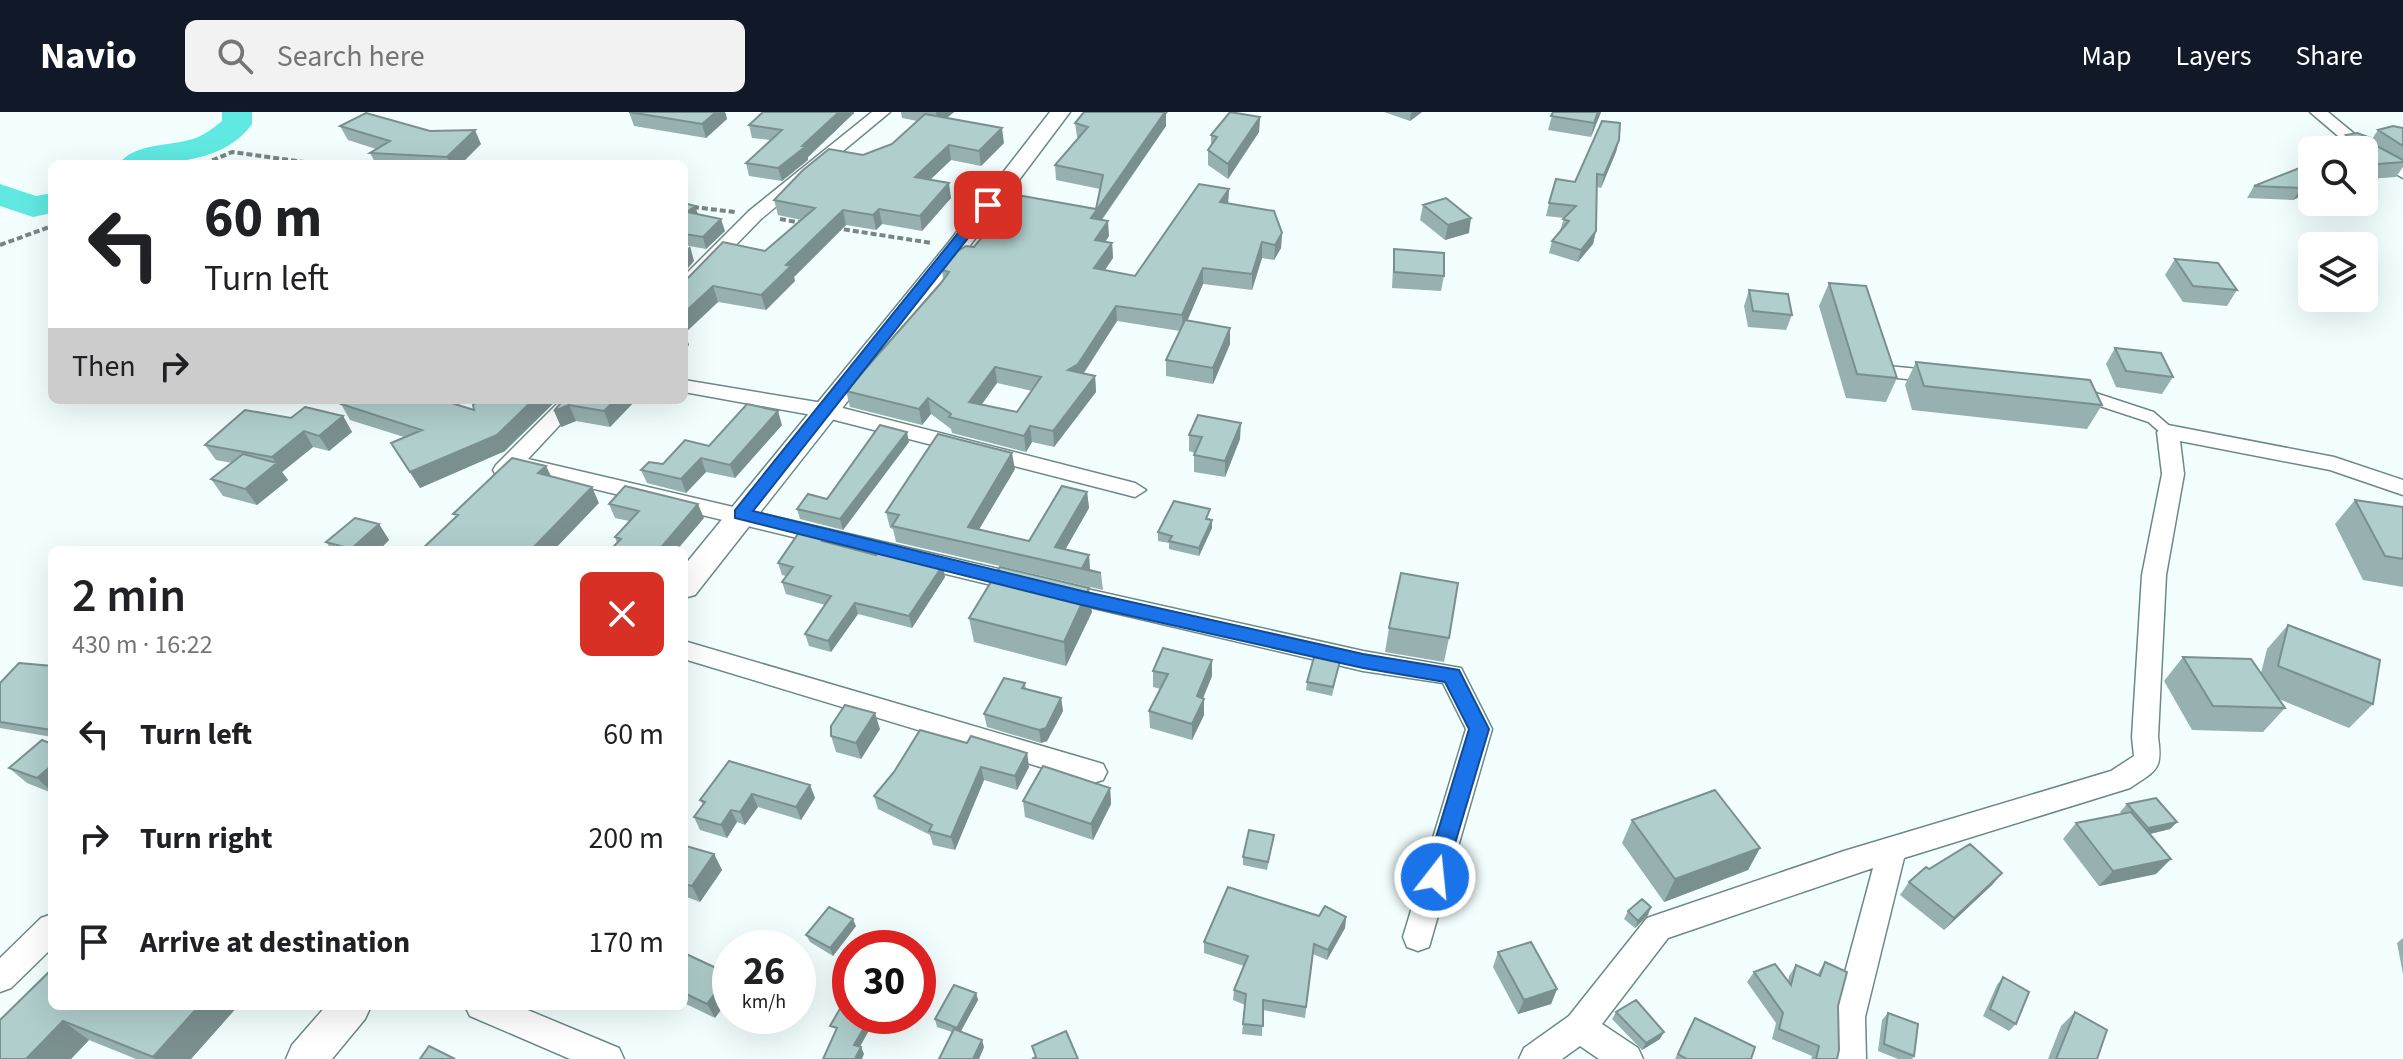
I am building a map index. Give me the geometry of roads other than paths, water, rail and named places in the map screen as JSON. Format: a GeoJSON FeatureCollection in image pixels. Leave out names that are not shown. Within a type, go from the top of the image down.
{"type":"FeatureCollection","features":[{"type":"Feature","properties":{"kind":"street"},"geometry":{"type":"LineString","coordinates":[[688,283],[755,215],[882,112]]}},
{"type":"Feature","properties":{"kind":"street"},"geometry":{"type":"LineString","coordinates":[[688,582],[957,247],[1060,112]]}},
{"type":"Feature","properties":{"kind":"street"},"geometry":{"type":"LineString","coordinates":[[2318,112],[2357,144],[2403,173]]}},
{"type":"Feature","properties":{"kind":"street"},"geometry":{"type":"LineString","coordinates":[[688,387],[823,410],[1135,490]]}},
{"type":"Feature","properties":{"kind":"street"},"geometry":{"type":"LineString","coordinates":[[490,484],[569,404]]}},
{"type":"Feature","properties":{"kind":"street"},"geometry":{"type":"LineString","coordinates":[[1535,1059],[1580,1027],[1658,928],[1892,849],[2120,780],[2148,761],[2145,737],[2154,575],[2173,474],[2168,432],[2334,464],[2403,488]]}},
{"type":"Feature","properties":{"kind":"street"},"geometry":{"type":"LineString","coordinates":[[513,462],[741,514],[1082,598],[1363,661],[1452,675],[1479,729],[1418,937]]}},
{"type":"Feature","properties":{"kind":"street"},"geometry":{"type":"LineString","coordinates":[[688,651],[1093,772]]}},
{"type":"Feature","properties":{"kind":"street"},"geometry":{"type":"LineString","coordinates":[[1850,1059],[1849,1017],[1892,849]]}},
{"type":"Feature","properties":{"kind":"street"},"geometry":{"type":"LineString","coordinates":[[0,978],[48,932]]}},
{"type":"Feature","properties":{"kind":"street"},"geometry":{"type":"LineString","coordinates":[[306,1059],[348,1010]]}},
{"type":"Feature","properties":{"kind":"street"},"geometry":{"type":"LineString","coordinates":[[491,1010],[608,1059]]}},
{"type":"Feature","properties":{"kind":"street"},"geometry":{"type":"LineString","coordinates":[[1580,1027],[1627,1059]]}},
{"type":"Feature","properties":{"kind":"lane"},"geometry":{"type":"LineString","coordinates":[[1892,372],[1938,376]]}},
{"type":"Feature","properties":{"kind":"lane"},"geometry":{"type":"LineString","coordinates":[[2073,392],[2151,417],[2168,432]]}},
{"type":"Feature","properties":{"kind":"waterway"},"geometry":{"type":"LineString","coordinates":[[144,160],[210,143],[237,124],[237,112]]}},
{"type":"Feature","properties":{"kind":"waterway"},"geometry":{"type":"LineString","coordinates":[[0,194],[33,207],[48,204]]}}]}
